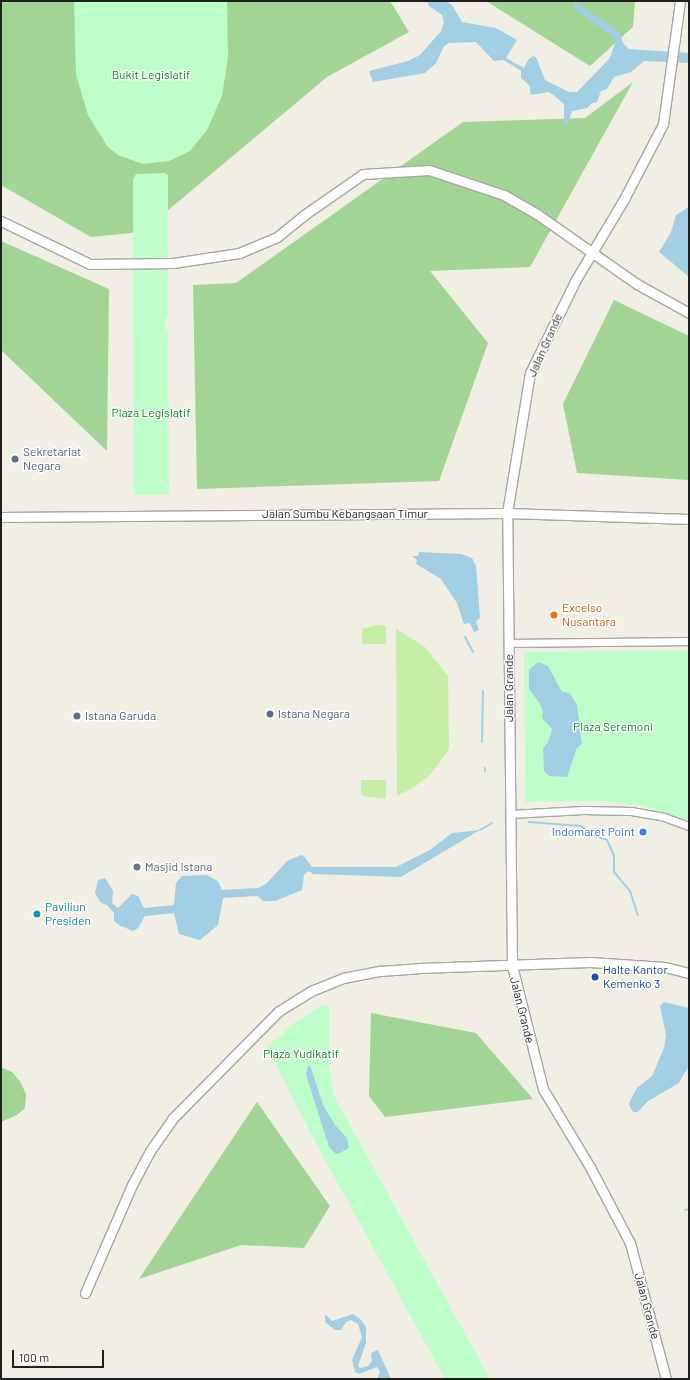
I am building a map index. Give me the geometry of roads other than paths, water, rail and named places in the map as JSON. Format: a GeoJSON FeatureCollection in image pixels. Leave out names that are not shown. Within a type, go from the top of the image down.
{"type":"FeatureCollection","features":[{"type":"Feature","properties":{"kind":"street","name":"Jalan Grande"},"geometry":{"type":"LineString","coordinates":[[666,1379],[630,1243],[590,1167],[543,1089],[512,966],[507,513],[530,373],[592,252],[663,124],[671,81],[680,1]]}},
{"type":"Feature","properties":{"kind":"street"},"geometry":{"type":"LineString","coordinates":[[1,221],[90,264],[173,263],[239,253],[277,237],[304,215],[363,174],[429,170],[504,195],[592,252],[637,284],[689,313]]}},
{"type":"Feature","properties":{"kind":"street","name":"Jalan Sumbu Kebangsaan Timur"},"geometry":{"type":"LineString","coordinates":[[1,517],[507,513],[689,519]]}},
{"type":"Feature","properties":{"kind":"street"},"geometry":{"type":"LineString","coordinates":[[509,643],[689,641]]}},
{"type":"Feature","properties":{"kind":"street"},"geometry":{"type":"LineString","coordinates":[[510,814],[583,810],[631,811],[664,817],[689,826]]}},
{"type":"Feature","properties":{"kind":"street"},"geometry":{"type":"LineString","coordinates":[[85,1293],[150,1151],[172,1119],[280,1011],[311,991],[351,977],[380,971],[419,968],[627,963],[666,967],[689,973]]}},
{"type":"Feature","properties":{"kind":"water"},"geometry":{"type":"Polygon","coordinates":[[[427,1],[446,1],[452,5],[462,22],[496,28],[517,40],[506,58],[524,68],[528,60],[533,56],[536,57],[545,80],[569,92],[577,92],[610,58],[615,43],[615,39],[573,7],[575,1],[618,31],[623,43],[629,49],[689,53],[689,63],[644,61],[631,72],[614,77],[607,89],[601,91],[597,102],[592,103],[587,108],[572,111],[568,123],[564,123],[564,104],[549,92],[531,95],[529,85],[521,78],[521,71],[504,60],[494,61],[476,42],[449,43],[444,46],[436,63],[425,73],[373,82],[369,71],[408,61],[420,55],[441,31],[444,22],[442,15],[429,6],[427,1]]]}},
{"type":"Feature","properties":{"kind":"water"},"geometry":{"type":"Polygon","coordinates":[[[689,207],[688,276],[659,252],[671,232],[676,215],[689,207]]]}},
{"type":"Feature","properties":{"kind":"water"},"geometry":{"type":"Polygon","coordinates":[[[419,552],[461,554],[472,558],[476,566],[480,618],[476,621],[479,630],[474,632],[470,623],[464,624],[457,603],[441,579],[416,564],[417,560],[412,556],[418,556],[419,552]]]}},
{"type":"Feature","properties":{"kind":"water"},"geometry":{"type":"Polygon","coordinates":[[[538,662],[548,666],[562,692],[570,693],[577,705],[582,744],[577,748],[567,777],[549,776],[544,771],[543,748],[548,742],[552,729],[542,718],[543,712],[540,704],[529,689],[529,670],[538,662]]]}},
{"type":"Feature","properties":{"kind":"water"},"geometry":{"type":"Polygon","coordinates":[[[480,830],[401,877],[313,874],[308,871],[304,875],[302,890],[275,901],[263,901],[258,896],[223,898],[218,925],[200,940],[179,934],[174,913],[145,916],[138,928],[133,931],[119,925],[114,921],[114,913],[107,905],[101,903],[95,893],[98,880],[105,878],[113,891],[112,903],[118,908],[132,894],[138,896],[144,908],[174,905],[176,883],[182,876],[207,875],[218,881],[222,890],[258,888],[266,884],[287,861],[301,855],[304,856],[312,867],[396,867],[430,850],[452,833],[480,830]]]}},
{"type":"Feature","properties":{"kind":"water"},"geometry":{"type":"Polygon","coordinates":[[[664,1002],[689,1008],[689,1065],[679,1083],[648,1101],[638,1112],[633,1112],[629,1105],[630,1101],[637,1088],[652,1076],[664,1048],[666,1035],[660,1006],[664,1002]]]}},
{"type":"Feature","properties":{"kind":"water"},"geometry":{"type":"Polygon","coordinates":[[[310,1065],[323,1105],[335,1125],[347,1138],[349,1148],[340,1153],[336,1154],[329,1147],[306,1075],[307,1068],[310,1065]]]}},
{"type":"Feature","properties":{"kind":"water"},"geometry":{"type":"Polygon","coordinates":[[[325,1314],[332,1321],[353,1314],[361,1320],[366,1327],[366,1343],[358,1366],[360,1368],[368,1366],[372,1361],[371,1353],[378,1350],[391,1379],[377,1379],[380,1372],[377,1367],[359,1374],[355,1372],[352,1360],[362,1337],[358,1324],[351,1320],[346,1322],[341,1330],[335,1330],[325,1322],[325,1314]]]}},
{"type":"Feature","properties":{"kind":"waterway"},"geometry":{"type":"LineString","coordinates":[[465,637],[473,652]]}},
{"type":"Feature","properties":{"kind":"waterway"},"geometry":{"type":"LineString","coordinates":[[482,742],[483,691]]}},
{"type":"Feature","properties":{"kind":"waterway"},"geometry":{"type":"LineString","coordinates":[[529,822],[581,826],[596,836],[607,840],[614,856],[614,872],[630,891],[638,915]]}},
{"type":"Feature","properties":{"kind":"waterway"},"geometry":{"type":"LineString","coordinates":[[480,830],[492,823]]}},
{"type":"Feature","properties":{"kind":"waterway"},"geometry":{"type":"LineString","coordinates":[[685,1210],[689,1209]]}},
{"type":"Feature","properties":{"kind":"place","name":"Sekretariat Negara"},"geometry":{"type":"Point","coordinates":[15,459]}},
{"type":"Feature","properties":{"kind":"place","name":"Excelso Nusantara"},"geometry":{"type":"Point","coordinates":[554,615]}},
{"type":"Feature","properties":{"kind":"place","name":"Istana Negara"},"geometry":{"type":"Point","coordinates":[270,714]}},
{"type":"Feature","properties":{"kind":"place","name":"Istana Garuda"},"geometry":{"type":"Point","coordinates":[77,716]}},
{"type":"Feature","properties":{"kind":"place","name":"Indomaret Point"},"geometry":{"type":"Point","coordinates":[643,832]}},
{"type":"Feature","properties":{"kind":"place","name":"Masjid Istana"},"geometry":{"type":"Point","coordinates":[137,867]}},
{"type":"Feature","properties":{"kind":"place","name":"Paviliun Presiden"},"geometry":{"type":"Point","coordinates":[37,914]}},
{"type":"Feature","properties":{"kind":"place","name":"Halte Kantor Kemenko 3"},"geometry":{"type":"Point","coordinates":[595,977]}},
{"type":"Feature","properties":{"kind":"park label","name":"Bukit Legislatif"},"geometry":{"type":"Point","coordinates":[151,75]}},
{"type":"Feature","properties":{"kind":"park label","name":"Plaza Legislatif"},"geometry":{"type":"Point","coordinates":[151,413]}},
{"type":"Feature","properties":{"kind":"park label","name":"Plaza Seremoni"},"geometry":{"type":"Point","coordinates":[613,727]}},
{"type":"Feature","properties":{"kind":"park label","name":"Plaza Yudikatif"},"geometry":{"type":"Point","coordinates":[301,1054]}}]}
